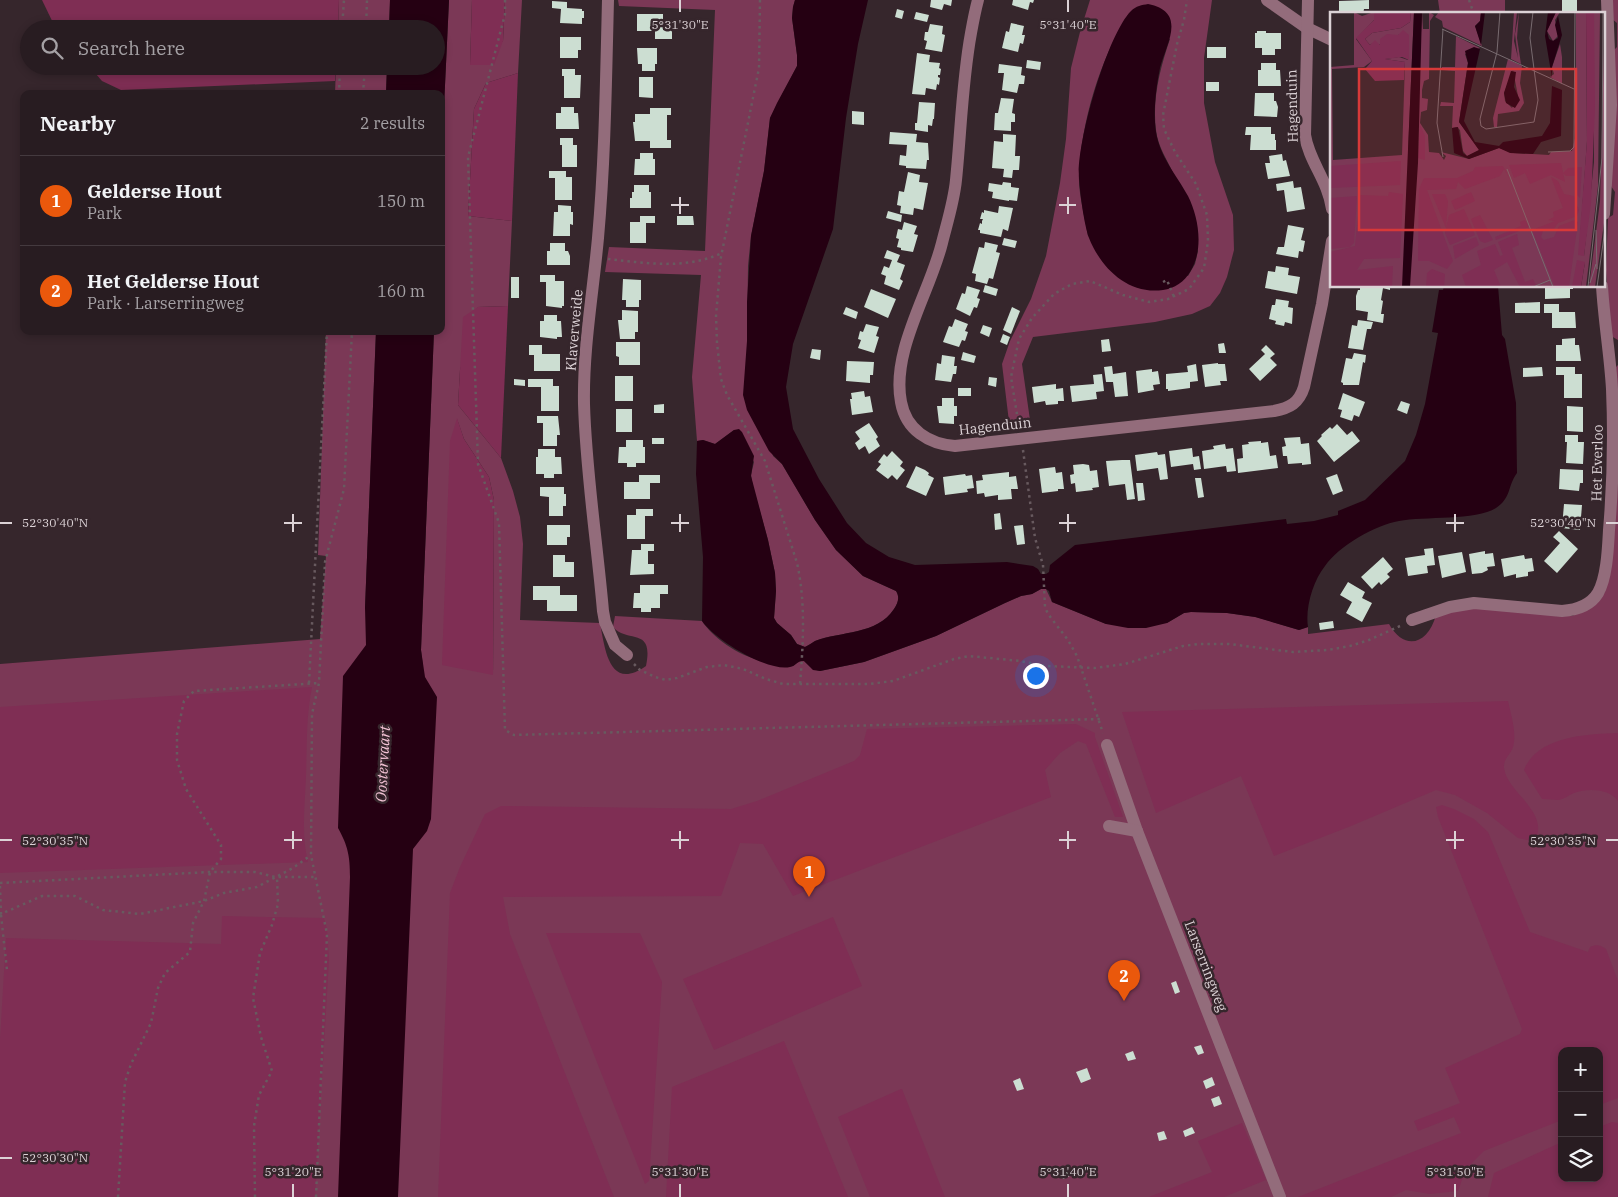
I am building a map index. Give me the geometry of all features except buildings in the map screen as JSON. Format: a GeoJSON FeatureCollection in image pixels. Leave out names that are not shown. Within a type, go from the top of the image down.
{"type":"FeatureCollection","features":[{"type":"Feature","properties":{"kind":"street","name":"Klaverweide"},"geometry":{"type":"LineString","coordinates":[[608,0],[604,155],[586,355],[584,403],[603,611],[614,645],[627,655]]}},
{"type":"Feature","properties":{"kind":"street","name":"Hagenduin"},"geometry":{"type":"LineString","coordinates":[[978,0],[967,55],[956,183],[942,244],[905,348],[900,372],[902,410],[908,422],[918,432],[930,440],[955,446],[1274,411],[1286,408],[1296,403],[1303,393],[1322,304],[1330,254]]}},
{"type":"Feature","properties":{"kind":"street"},"geometry":{"type":"LineString","coordinates":[[1267,0],[1307,28],[1330,39]]}},
{"type":"Feature","properties":{"kind":"street","name":"Hagenduin"},"geometry":{"type":"LineString","coordinates":[[1308,0],[1306,140],[1311,156],[1327,187],[1330,200]]}},
{"type":"Feature","properties":{"kind":"street"},"geometry":{"type":"LineString","coordinates":[[1606,150],[1610,105],[1607,0]]}},
{"type":"Feature","properties":{"kind":"street","name":"Het Everloo"},"geometry":{"type":"LineString","coordinates":[[1412,620],[1450,607],[1474,604],[1572,610],[1588,604],[1597,594],[1603,581],[1612,485],[1612,388],[1602,288]]}},
{"type":"Feature","properties":{"kind":"street","name":"Larserringweg"},"geometry":{"type":"LineString","coordinates":[[1107,745],[1137,831],[1280,1197]]}},
{"type":"Feature","properties":{"kind":"street"},"geometry":{"type":"LineString","coordinates":[[1109,826],[1137,831]]}},
{"type":"Feature","properties":{"kind":"path"},"geometry":{"type":"LineString","coordinates":[[343,20],[344,0]]}},
{"type":"Feature","properties":{"kind":"path"},"geometry":{"type":"LineString","coordinates":[[366,0],[366,20]]}},
{"type":"Feature","properties":{"kind":"path"},"geometry":{"type":"LineString","coordinates":[[505,0],[505,14],[468,157],[478,464],[499,523],[505,730],[514,735],[1100,719]]}},
{"type":"Feature","properties":{"kind":"path"},"geometry":{"type":"LineString","coordinates":[[760,0],[759,68],[722,253],[716,316],[717,343],[721,379],[727,395],[765,461],[789,535],[801,580],[803,643],[800,685]]}},
{"type":"Feature","properties":{"kind":"path"},"geometry":{"type":"LineString","coordinates":[[1107,745],[1100,719],[1073,648],[1045,607],[1043,570],[1035,538],[1013,393],[1012,367],[1019,339],[1032,318],[1054,294],[1072,284],[1090,281],[1124,295],[1149,302],[1174,296],[1189,289],[1204,268],[1208,242],[1207,215],[1196,184],[1175,152],[1164,130],[1163,115],[1187,0]]}},
{"type":"Feature","properties":{"kind":"path"},"geometry":{"type":"LineString","coordinates":[[1469,0],[1473,12]]}},
{"type":"Feature","properties":{"kind":"path"},"geometry":{"type":"LineString","coordinates":[[339,90],[340,75]]}},
{"type":"Feature","properties":{"kind":"path"},"geometry":{"type":"LineString","coordinates":[[364,90],[365,75]]}},
{"type":"Feature","properties":{"kind":"path"},"geometry":{"type":"LineString","coordinates":[[596,258],[638,263],[673,264],[706,260],[722,253]]}},
{"type":"Feature","properties":{"kind":"path"},"geometry":{"type":"LineString","coordinates":[[1163,282],[1171,279]]}},
{"type":"Feature","properties":{"kind":"path"},"geometry":{"type":"LineString","coordinates":[[1167,280],[1174,296]]}},
{"type":"Feature","properties":{"kind":"path"},"geometry":{"type":"LineString","coordinates":[[309,683],[327,335]]}},
{"type":"Feature","properties":{"kind":"path"},"geometry":{"type":"LineString","coordinates":[[316,1197],[327,934],[317,876],[311,855],[312,714],[319,682],[325,562],[344,489],[352,335]]}},
{"type":"Feature","properties":{"kind":"path"},"geometry":{"type":"LineString","coordinates":[[627,655],[640,670],[660,679],[677,678],[707,667],[724,665],[743,669],[775,682],[800,685],[886,682],[969,656],[1020,661],[1046,666],[1095,668],[1125,664],[1183,646],[1199,644],[1221,644],[1294,652],[1328,650],[1369,640],[1390,632],[1412,620]]}},
{"type":"Feature","properties":{"kind":"path"},"geometry":{"type":"LineString","coordinates":[[118,1197],[125,1082],[131,1064],[151,1023],[158,988],[165,973],[190,952],[193,923],[204,902],[210,872],[221,859],[221,845],[186,789],[177,760],[177,734],[184,701],[194,691],[319,682]]}},
{"type":"Feature","properties":{"kind":"path"},"geometry":{"type":"LineString","coordinates":[[0,914],[42,896],[75,896],[103,910],[140,914],[204,902],[224,893],[257,887],[293,868],[311,855]]}},
{"type":"Feature","properties":{"kind":"path"},"geometry":{"type":"LineString","coordinates":[[7,970],[0,914],[0,884],[210,872],[255,872],[276,876],[317,876]]}},
{"type":"Feature","properties":{"kind":"path"},"geometry":{"type":"LineString","coordinates":[[255,1197],[254,1126],[259,1095],[272,1072],[261,1036],[253,998],[260,953],[278,904],[276,876]]}},
{"type":"Feature","properties":{"kind":"shaded area"},"geometry":{"type":"Polygon","coordinates":[[[42,0],[339,0],[338,20],[52,20],[42,0]]]}},
{"type":"Feature","properties":{"kind":"shaded area"},"geometry":{"type":"Polygon","coordinates":[[[339,0],[390,0],[389,20],[338,20],[339,0]]]}},
{"type":"Feature","properties":{"kind":"shaded area"},"geometry":{"type":"Polygon","coordinates":[[[449,0],[472,0],[470,64],[503,41],[505,0],[522,0],[518,73],[486,83],[474,109],[468,216],[512,221],[508,306],[478,307],[460,370],[458,405],[501,458],[513,491],[520,517],[523,544],[520,620],[600,623],[604,644],[611,664],[617,671],[624,674],[634,673],[646,666],[646,645],[638,638],[619,632],[613,627],[615,616],[702,621],[719,639],[751,658],[793,666],[799,661],[804,661],[813,669],[820,671],[864,662],[936,636],[1005,603],[1041,589],[1046,589],[1052,602],[1106,624],[1167,623],[1184,613],[1227,613],[1256,617],[1299,630],[1308,627],[1308,634],[1389,624],[1395,633],[1409,641],[1415,641],[1428,633],[1436,615],[1465,609],[1490,609],[1572,616],[1591,608],[1605,592],[1615,368],[1618,365],[1618,1197],[0,1197],[0,664],[320,639],[326,556],[318,555],[326,335],[376,335],[365,608],[423,666],[421,650],[434,335],[445,335],[445,90],[449,0]],[[457,419],[493,675],[494,500],[489,477],[464,439],[457,419]]]}},
{"type":"Feature","properties":{"kind":"shaded area"},"geometry":{"type":"Polygon","coordinates":[[[472,0],[505,0],[503,41],[494,65],[470,65],[472,0]]]}},
{"type":"Feature","properties":{"kind":"shaded area"},"geometry":{"type":"Polygon","coordinates":[[[618,0],[795,0],[792,18],[797,66],[770,118],[764,171],[751,236],[748,266],[747,341],[773,456],[782,464],[815,520],[836,550],[863,576],[897,593],[898,600],[894,609],[878,624],[858,631],[815,641],[805,647],[797,644],[791,635],[777,623],[774,618],[775,573],[753,487],[751,475],[754,462],[734,430],[715,444],[703,440],[697,441],[692,377],[701,275],[605,272],[609,247],[705,251],[715,10],[619,6],[618,0]]]}},
{"type":"Feature","properties":{"kind":"shaded area"},"geometry":{"type":"Polygon","coordinates":[[[1090,0],[1212,0],[1204,58],[1204,103],[1215,162],[1233,215],[1234,250],[1227,277],[1220,293],[1210,306],[1192,314],[1155,322],[1033,337],[1022,364],[1031,427],[1010,430],[1002,364],[1010,341],[1031,299],[1046,256],[1066,139],[1071,68],[1090,0]],[[1128,15],[1109,51],[1094,92],[1084,134],[1079,182],[1088,236],[1188,276],[1195,264],[1198,251],[1173,173],[1159,142],[1155,119],[1158,84],[1170,39],[1128,15]]]}},
{"type":"Feature","properties":{"kind":"shaded area"},"geometry":{"type":"Polygon","coordinates":[[[1438,0],[1505,0],[1505,12],[1440,12],[1438,0]]]}},
{"type":"Feature","properties":{"kind":"shaded area"},"geometry":{"type":"Polygon","coordinates":[[[1612,0],[1618,0],[1618,340],[1611,336],[1606,270],[1608,218],[1613,215],[1615,192],[1611,186],[1612,52],[1617,47],[1617,23],[1611,18],[1612,0]]]}},
{"type":"Feature","properties":{"kind":"shaded area"},"geometry":{"type":"Polygon","coordinates":[[[518,73],[512,221],[468,216],[474,109],[486,83],[518,73]]]}},
{"type":"Feature","properties":{"kind":"shaded area"},"geometry":{"type":"Polygon","coordinates":[[[97,75],[335,75],[335,81],[121,90],[102,81],[97,75]]]}},
{"type":"Feature","properties":{"kind":"shaded area"},"geometry":{"type":"Polygon","coordinates":[[[336,75],[387,75],[386,90],[335,90],[336,75]]]}},
{"type":"Feature","properties":{"kind":"shaded area"},"geometry":{"type":"Polygon","coordinates":[[[508,306],[501,458],[458,405],[463,317],[478,307],[508,306]]]}},
{"type":"Feature","properties":{"kind":"shaded area"},"geometry":{"type":"Polygon","coordinates":[[[457,418],[464,439],[489,477],[494,500],[493,675],[442,665],[450,441],[457,418]]]}},
{"type":"Feature","properties":{"kind":"shaded area"},"geometry":{"type":"Polygon","coordinates":[[[312,687],[308,720],[304,819],[308,862],[0,873],[0,707],[312,687]]]}},
{"type":"Feature","properties":{"kind":"shaded area"},"geometry":{"type":"Polygon","coordinates":[[[1508,701],[1513,724],[1514,742],[1504,768],[1512,785],[1532,810],[1538,828],[1536,838],[1527,840],[1518,838],[1487,813],[1455,795],[1436,790],[1274,856],[1241,776],[1156,813],[1122,712],[1508,701]]]}},
{"type":"Feature","properties":{"kind":"shaded area"},"geometry":{"type":"Polygon","coordinates":[[[1076,724],[1095,733],[1123,817],[1115,817],[1086,744],[1078,741],[1060,753],[1045,770],[1051,797],[793,896],[763,844],[740,843],[721,896],[503,897],[510,934],[614,1197],[438,1197],[450,893],[485,814],[501,806],[731,809],[757,801],[854,761],[860,755],[867,729],[1076,724]]]}},
{"type":"Feature","properties":{"kind":"shaded area"},"geometry":{"type":"Polygon","coordinates":[[[1618,733],[1618,801],[1604,791],[1598,790],[1585,790],[1559,800],[1542,799],[1524,770],[1540,750],[1552,744],[1579,736],[1618,733]]]}},
{"type":"Feature","properties":{"kind":"shaded area"},"geometry":{"type":"Polygon","coordinates":[[[1442,805],[1454,809],[1474,819],[1488,832],[1530,932],[1588,952],[1590,947],[1594,945],[1606,949],[1618,981],[1618,1098],[1603,1104],[1603,1047],[1558,1047],[1558,1122],[1484,1151],[1466,1169],[1458,1191],[1430,1194],[1406,1190],[1391,1197],[1298,1197],[1461,1133],[1454,1117],[1418,1131],[1414,1121],[1460,1103],[1445,1068],[1520,1034],[1522,1029],[1438,817],[1436,807],[1442,805]]]}},
{"type":"Feature","properties":{"kind":"shaded area"},"geometry":{"type":"Polygon","coordinates":[[[222,916],[324,918],[327,929],[329,960],[315,1197],[0,1197],[0,1040],[6,938],[221,944],[222,916]]]}},
{"type":"Feature","properties":{"kind":"shaded area"},"geometry":{"type":"Polygon","coordinates":[[[833,917],[862,986],[714,1050],[683,979],[833,917]]]}},
{"type":"Feature","properties":{"kind":"shaded area"},"geometry":{"type":"Polygon","coordinates":[[[546,933],[640,933],[662,982],[649,1181],[645,1184],[546,933]]]}},
{"type":"Feature","properties":{"kind":"shaded area"},"geometry":{"type":"Polygon","coordinates":[[[784,1041],[848,1197],[666,1197],[672,1087],[784,1041]]]}},
{"type":"Feature","properties":{"kind":"shaded area"},"geometry":{"type":"Polygon","coordinates":[[[901,1089],[945,1197],[870,1197],[838,1117],[901,1089]]]}},
{"type":"Feature","properties":{"kind":"shaded area"},"geometry":{"type":"Polygon","coordinates":[[[1612,1122],[1618,1123],[1618,1197],[1488,1197],[1494,1173],[1558,1144],[1558,1182],[1603,1182],[1603,1125],[1612,1122]]]}},
{"type":"Feature","properties":{"kind":"shaded area"},"geometry":{"type":"Polygon","coordinates":[[[1242,1123],[1266,1180],[1224,1197],[1149,1197],[1212,1172],[1198,1141],[1242,1123]]]}},
{"type":"Feature","properties":{"kind":"water"},"geometry":{"type":"Polygon","coordinates":[[[390,0],[449,0],[445,90],[386,90],[387,75],[445,75],[445,20],[389,20],[390,0]]]}},
{"type":"Feature","properties":{"kind":"water"},"geometry":{"type":"Polygon","coordinates":[[[795,0],[868,0],[858,44],[846,118],[833,229],[793,344],[786,387],[793,429],[819,479],[847,523],[866,543],[889,557],[915,565],[1007,562],[1033,566],[1041,574],[1046,574],[1049,572],[1050,565],[1075,545],[1286,519],[1287,524],[1314,521],[1338,515],[1338,511],[1365,500],[1405,461],[1416,435],[1425,404],[1438,333],[1432,332],[1439,290],[1443,290],[1444,288],[1498,288],[1502,335],[1505,339],[1516,403],[1517,473],[1505,500],[1496,508],[1476,515],[1390,523],[1348,544],[1331,558],[1317,579],[1309,603],[1308,627],[1299,630],[1255,617],[1227,613],[1191,612],[1184,613],[1167,623],[1146,628],[1128,628],[1106,624],[1052,602],[1049,591],[1041,589],[1005,603],[936,636],[864,662],[820,671],[813,670],[804,661],[790,667],[768,664],[729,645],[702,621],[703,557],[696,474],[697,441],[703,440],[715,444],[734,430],[739,429],[742,432],[754,456],[751,476],[775,573],[774,618],[797,644],[805,647],[815,641],[858,631],[878,624],[894,609],[898,600],[896,591],[863,576],[836,550],[815,520],[782,464],[769,451],[747,410],[743,395],[751,236],[764,171],[770,118],[797,66],[792,18],[795,0]]]}},
{"type":"Feature","properties":{"kind":"water"},"geometry":{"type":"Polygon","coordinates":[[[1148,4],[1160,8],[1168,14],[1171,21],[1169,39],[1157,84],[1156,132],[1161,149],[1192,205],[1198,234],[1197,254],[1190,272],[1179,284],[1163,290],[1138,288],[1127,284],[1108,269],[1094,249],[1087,232],[1079,178],[1082,141],[1095,91],[1112,42],[1131,11],[1139,6],[1148,4]]]}},
{"type":"Feature","properties":{"kind":"water","name":"Oostervaart"},"geometry":{"type":"Polygon","coordinates":[[[376,335],[434,335],[421,650],[425,677],[437,697],[431,819],[427,831],[413,849],[398,1197],[338,1197],[350,877],[348,851],[338,828],[343,676],[366,645],[365,608],[376,335]]]}},
{"type":"Feature","properties":{"kind":"place","name":"Gelderse Hout"},"geometry":{"type":"Point","coordinates":[809,897]}},
{"type":"Feature","properties":{"kind":"place","name":"Het Gelderse Hout"},"geometry":{"type":"Point","coordinates":[1124,1001]}}]}
